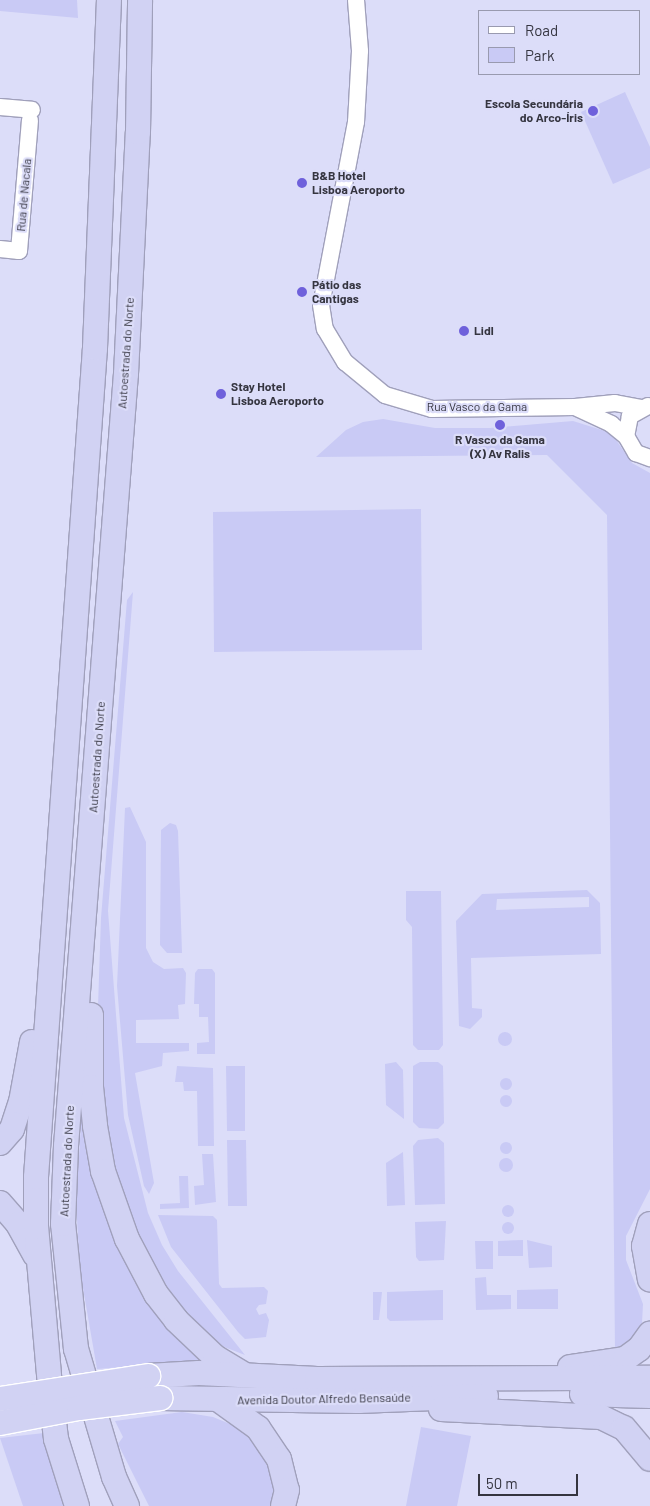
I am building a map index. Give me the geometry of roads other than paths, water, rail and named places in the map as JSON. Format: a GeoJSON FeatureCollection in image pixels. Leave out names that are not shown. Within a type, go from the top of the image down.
{"type":"FeatureCollection","features":[{"type":"Feature","properties":{"kind":"highway"},"geometry":{"type":"LineString","coordinates":[[77,1506],[56,1439],[39,1262],[36,1178],[50,947],[95,348],[109,0]]}},
{"type":"Feature","properties":{"kind":"highway","name":"Autoestrada do Norte"},"geometry":{"type":"LineString","coordinates":[[127,1506],[114,1477],[76,1349],[65,1258],[66,1146],[126,374],[138,132],[140,0]]}},
{"type":"Feature","properties":{"kind":"highway"},"geometry":{"type":"LineString","coordinates":[[0,1143],[12,1129],[20,1102],[50,947]]}},
{"type":"Feature","properties":{"kind":"highway"},"geometry":{"type":"LineString","coordinates":[[81,952],[89,988],[91,1087],[95,1126],[115,1209],[139,1265],[176,1320],[214,1357],[249,1377]]}},
{"type":"Feature","properties":{"kind":"highway"},"geometry":{"type":"LineString","coordinates":[[0,1203],[18,1224],[39,1262]]}},
{"type":"Feature","properties":{"kind":"highway"},"geometry":{"type":"LineString","coordinates":[[650,1224],[644,1246],[650,1279]]}},
{"type":"Feature","properties":{"kind":"highway"},"geometry":{"type":"LineString","coordinates":[[497,1380],[625,1359],[639,1349],[650,1334]]}},
{"type":"Feature","properties":{"kind":"highway","name":"Avenida Doutor Alfredo Bensaúde"},"geometry":{"type":"LineString","coordinates":[[0,1399],[148,1376],[199,1373],[249,1377],[497,1380],[577,1386],[650,1396]]}},
{"type":"Feature","properties":{"kind":"highway","name":"Avenida Doutor Alfredo Bensaúde"},"geometry":{"type":"LineString","coordinates":[[0,1423],[79,1408],[160,1398],[358,1400],[577,1386],[650,1378]]}},
{"type":"Feature","properties":{"kind":"highway"},"geometry":{"type":"LineString","coordinates":[[219,1400],[258,1428],[279,1459],[287,1490],[283,1506]]}},
{"type":"Feature","properties":{"kind":"highway"},"geometry":{"type":"LineString","coordinates":[[358,1400],[478,1413],[548,1413],[601,1418],[624,1428],[650,1459]]}},
{"type":"Feature","properties":{"kind":"street","name":"Rua Vasco da Gama"},"geometry":{"type":"LineString","coordinates":[[356,0],[359,85],[356,122],[321,305],[323,322],[329,337],[359,376],[385,395],[412,406],[443,409],[574,407],[616,403],[645,406]]}},
{"type":"Feature","properties":{"kind":"street","name":"Rua de Nacala"},"geometry":{"type":"LineString","coordinates":[[0,107],[31,115],[19,251],[0,249]]}},
{"type":"Feature","properties":{"kind":"street"},"geometry":{"type":"LineString","coordinates":[[626,436],[630,416],[645,406]]}},
{"type":"Feature","properties":{"kind":"street","name":"Rua Vasco da Gama"},"geometry":{"type":"LineString","coordinates":[[574,407],[611,424],[626,436],[632,450],[648,459]]}},
{"type":"Feature","properties":{"kind":"place","name":"Escola Secundária do Arco-Íris"},"geometry":{"type":"Point","coordinates":[593,111]}},
{"type":"Feature","properties":{"kind":"place","name":"B&B Hotel Lisboa Aeroporto"},"geometry":{"type":"Point","coordinates":[302,183]}},
{"type":"Feature","properties":{"kind":"place","name":"Pátio das Cantigas"},"geometry":{"type":"Point","coordinates":[302,292]}},
{"type":"Feature","properties":{"kind":"place","name":"Lidl"},"geometry":{"type":"Point","coordinates":[464,331]}},
{"type":"Feature","properties":{"kind":"place","name":"Stay Hotel Lisboa Aeroporto"},"geometry":{"type":"Point","coordinates":[221,394]}},
{"type":"Feature","properties":{"kind":"place","name":"R Vasco da Gama (X) Av Ralis"},"geometry":{"type":"Point","coordinates":[500,425]}}]}
